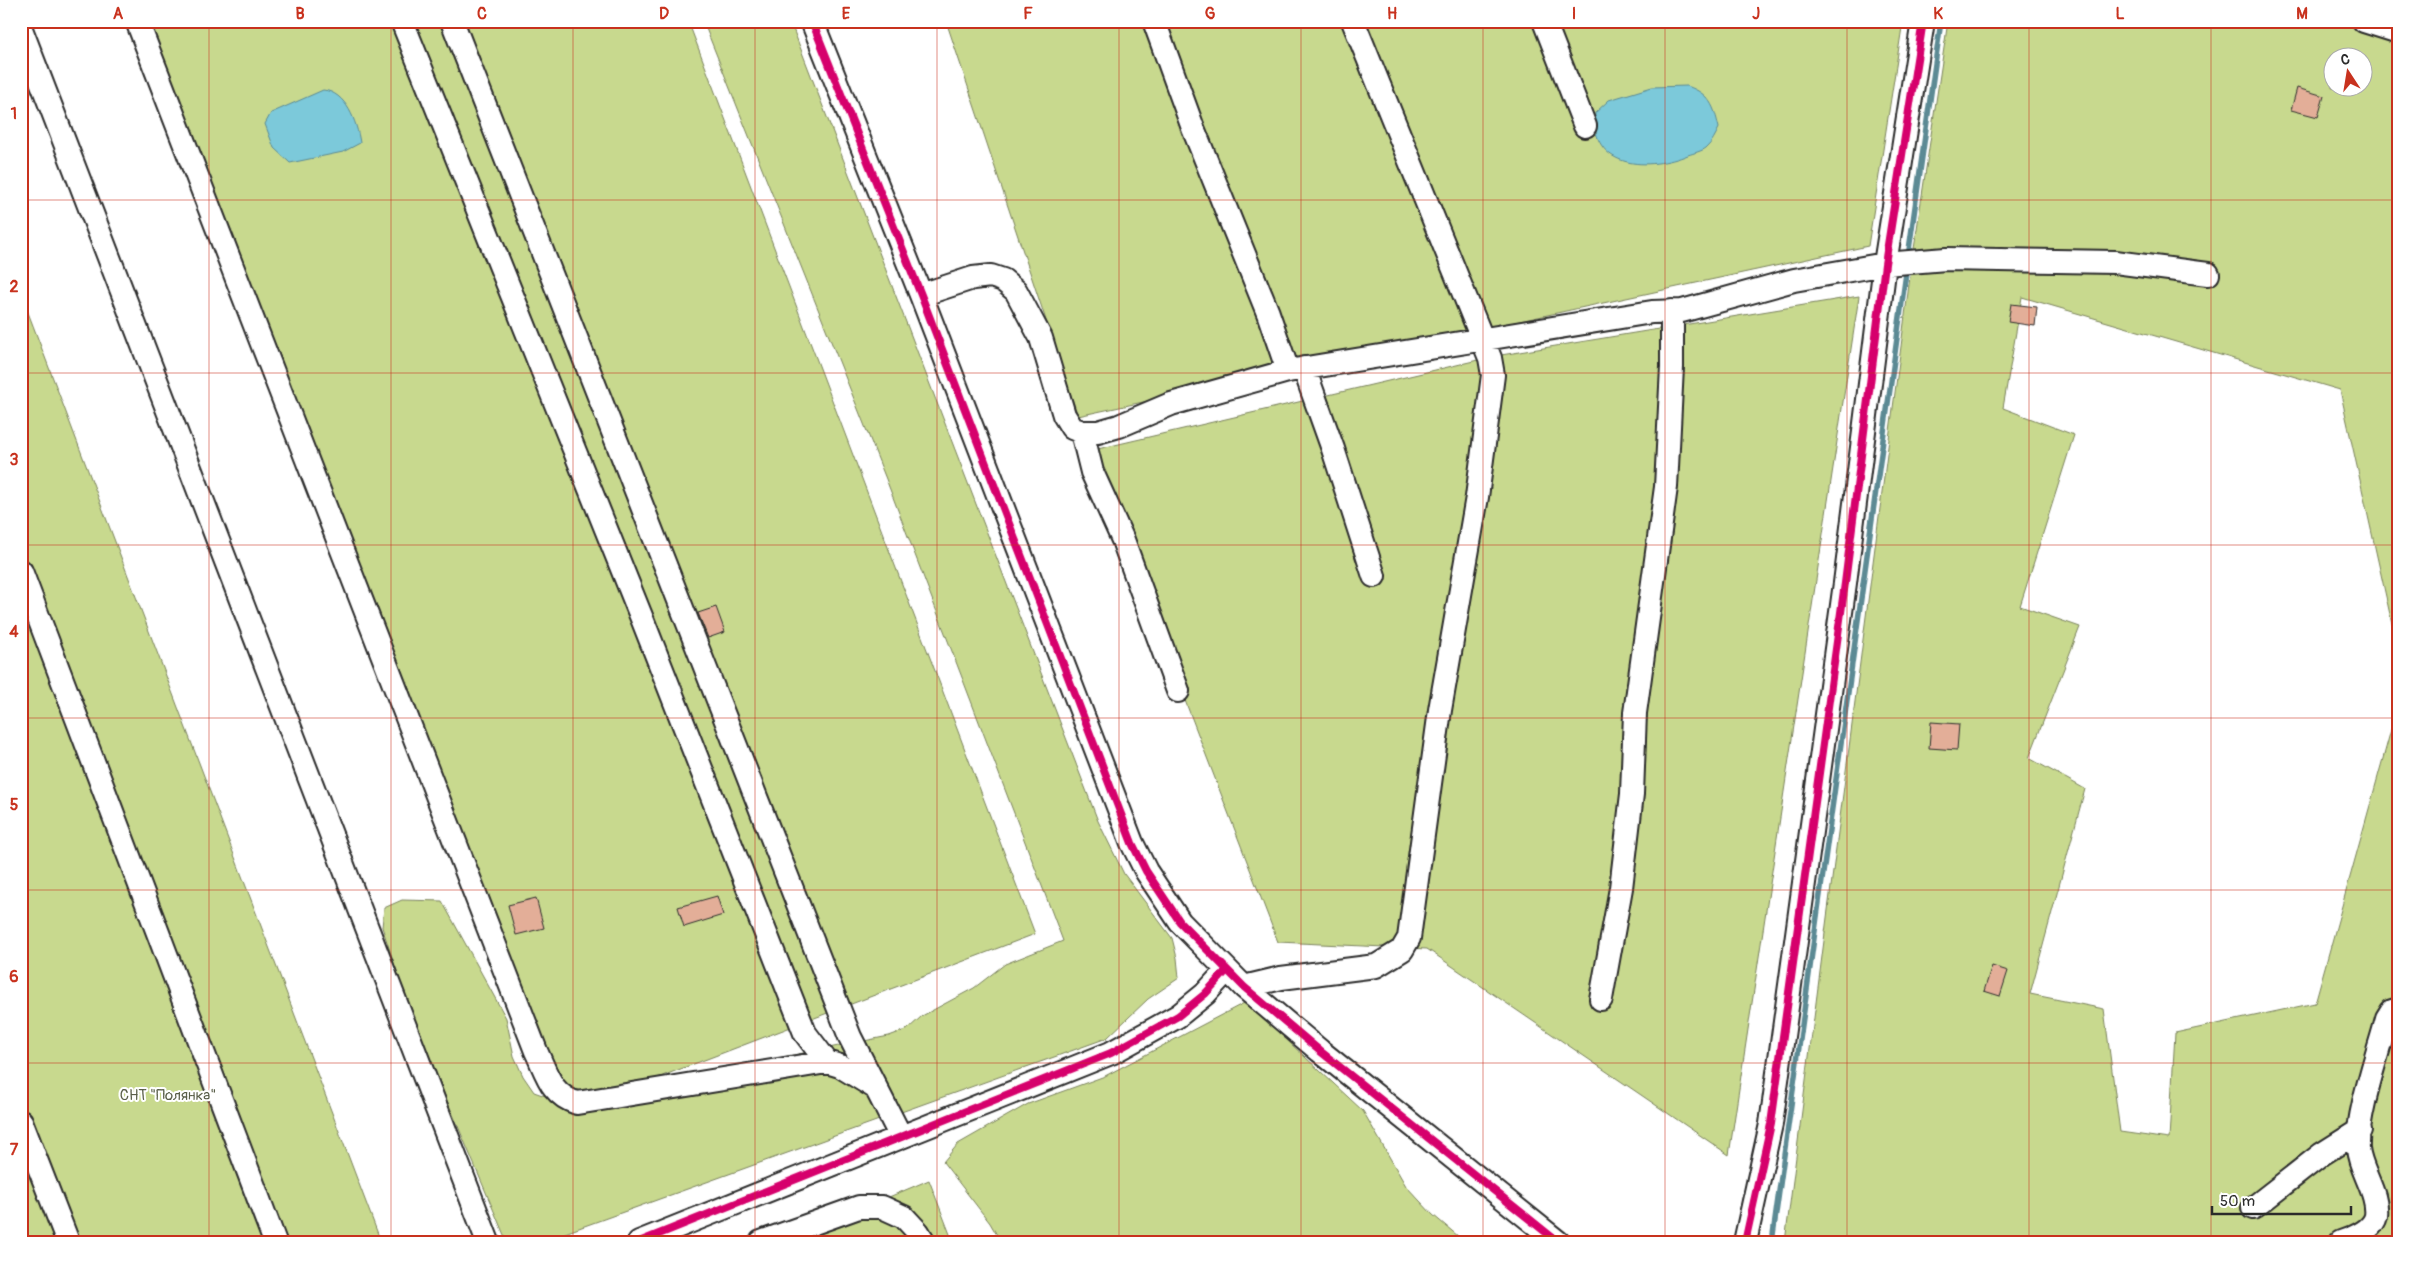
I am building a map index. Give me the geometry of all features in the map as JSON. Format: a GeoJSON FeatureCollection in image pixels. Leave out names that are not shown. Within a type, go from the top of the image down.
{"type":"FeatureCollection","features":[{"type":"Feature","properties":{"kind":"street"},"geometry":{"type":"LineString","coordinates":[[137,21],[536,1051],[554,1088],[564,1099],[577,1104],[828,1062],[840,1066],[876,1088]]}},
{"type":"Feature","properties":{"kind":"street"},"geometry":{"type":"LineString","coordinates":[[402,21],[647,630],[805,1033],[828,1062]]}},
{"type":"Feature","properties":{"kind":"street"},"geometry":{"type":"LineString","coordinates":[[452,21],[850,1037],[901,1137]]}},
{"type":"Feature","properties":{"kind":"street"},"geometry":{"type":"LineString","coordinates":[[812,21],[921,295],[1132,843],[1146,871],[1180,922],[1244,986],[1320,1051],[1558,1242]]}},
{"type":"Feature","properties":{"kind":"street"},"geometry":{"type":"LineString","coordinates":[[1154,21],[1193,128],[1268,313],[1333,449],[1374,576]]}},
{"type":"Feature","properties":{"kind":"street"},"geometry":{"type":"LineString","coordinates":[[1244,986],[1281,978],[1376,966],[1402,950],[1409,938],[1440,710],[1477,497],[1493,375],[1490,358],[1353,21]]}},
{"type":"Feature","properties":{"kind":"street"},"geometry":{"type":"LineString","coordinates":[[1544,21],[1585,126]]}},
{"type":"Feature","properties":{"kind":"street"},"geometry":{"type":"LineString","coordinates":[[1745,1242],[1771,1124],[1923,21]]}},
{"type":"Feature","properties":{"kind":"street"},"geometry":{"type":"LineString","coordinates":[[2364,21],[2399,32]]}},
{"type":"Feature","properties":{"kind":"street"},"geometry":{"type":"LineString","coordinates":[[21,29],[488,1242]]}},
{"type":"Feature","properties":{"kind":"street"},"geometry":{"type":"LineString","coordinates":[[921,295],[973,278],[990,276],[1003,280],[1016,291],[1041,338],[1064,415],[1072,428],[1082,432],[1098,432],[1119,426],[1171,404],[1296,369],[1652,312],[1682,311],[1794,280],[1890,264],[1946,259],[2115,262],[2208,274]]}},
{"type":"Feature","properties":{"kind":"street"},"geometry":{"type":"LineString","coordinates":[[1601,999],[1621,888],[1632,794],[1635,713],[1666,486],[1672,367],[1672,311]]}},
{"type":"Feature","properties":{"kind":"street"},"geometry":{"type":"LineString","coordinates":[[1082,432],[1092,472],[1123,540],[1178,691]]}},
{"type":"Feature","properties":{"kind":"street"},"geometry":{"type":"LineString","coordinates":[[21,571],[275,1242]]}},
{"type":"Feature","properties":{"kind":"street"},"geometry":{"type":"LineString","coordinates":[[639,1242],[1111,1053],[1178,1016],[1205,994],[1227,970]]}},
{"type":"Feature","properties":{"kind":"street"},"geometry":{"type":"LineString","coordinates":[[2340,1242],[2370,1227],[2376,1217],[2376,1207],[2358,1151],[2360,1130],[2387,1019],[2392,1011],[2399,1009]]}},
{"type":"Feature","properties":{"kind":"street"},"geometry":{"type":"LineString","coordinates":[[21,1121],[68,1242]]}},
{"type":"Feature","properties":{"kind":"street"},"geometry":{"type":"LineString","coordinates":[[2253,1208],[2322,1154],[2360,1130]]}},
{"type":"Feature","properties":{"kind":"street"},"geometry":{"type":"LineString","coordinates":[[761,1242],[859,1207],[882,1207],[904,1217],[924,1242]]}},
{"type":"Feature","properties":{"kind":"green space"},"geometry":{"type":"Polygon","coordinates":[[[139,21],[688,21],[1035,934],[594,1102],[748,1064],[889,1036],[908,1029],[922,1016],[974,988],[1005,964],[1063,941],[886,479],[703,21],[790,21],[1098,821],[1124,874],[1172,938],[1179,978],[1148,999],[1107,1038],[540,1242],[507,1242],[413,1020],[382,927],[384,908],[402,900],[442,901],[506,1018],[514,1056],[523,1076],[534,1092],[548,1097],[139,21]]]}},
{"type":"Feature","properties":{"kind":"green space"},"geometry":{"type":"Polygon","coordinates":[[[946,21],[1903,21],[1868,246],[1078,416],[946,21]]]}},
{"type":"Feature","properties":{"kind":"green space"},"geometry":{"type":"Polygon","coordinates":[[[1948,21],[2399,21],[2399,655],[2340,390],[2022,297],[2003,408],[2074,435],[2020,606],[2080,627],[2029,758],[2085,789],[2030,994],[2104,1009],[2120,1132],[2169,1139],[2175,1033],[2315,1003],[2399,701],[2399,1242],[1785,1242],[1911,269],[1948,21]]]}},
{"type":"Feature","properties":{"kind":"green space","name":"СНТ \"Полянка\""},"geometry":{"type":"Polygon","coordinates":[[[21,294],[381,1242],[21,1242],[21,294]]]}},
{"type":"Feature","properties":{"kind":"green space"},"geometry":{"type":"Polygon","coordinates":[[[1859,296],[1729,1155],[1427,949],[1278,942],[1089,451],[1495,356],[1859,296]]]}},
{"type":"Feature","properties":{"kind":"green space"},"geometry":{"type":"Polygon","coordinates":[[[1246,1002],[1363,1111],[1406,1186],[1433,1215],[1465,1242],[1001,1242],[990,1223],[943,1162],[958,1144],[1028,1104],[1105,1076],[1246,1002]]]}},
{"type":"Feature","properties":{"kind":"green space"},"geometry":{"type":"Polygon","coordinates":[[[929,1180],[953,1242],[783,1242],[929,1180]]]}},
{"type":"Feature","properties":{"kind":"water"},"geometry":{"type":"Polygon","coordinates":[[[1687,86],[1706,97],[1715,113],[1719,128],[1706,148],[1673,160],[1640,164],[1612,156],[1602,146],[1596,132],[1595,113],[1609,100],[1652,87],[1687,86]]]}},
{"type":"Feature","properties":{"kind":"water"},"geometry":{"type":"Polygon","coordinates":[[[323,90],[338,96],[349,109],[360,143],[343,152],[290,163],[274,148],[265,124],[271,113],[323,90]]]}},
{"type":"Feature","properties":{"kind":"building"},"geometry":{"type":"Polygon","coordinates":[[[2297,88],[2322,95],[2323,98],[2318,117],[2291,110],[2297,88]]]}},
{"type":"Feature","properties":{"kind":"building"},"geometry":{"type":"Polygon","coordinates":[[[2011,304],[2037,307],[2035,326],[2008,322],[2011,304]]]}},
{"type":"Feature","properties":{"kind":"building"},"geometry":{"type":"Polygon","coordinates":[[[716,607],[725,632],[708,638],[698,613],[716,607]]]}},
{"type":"Feature","properties":{"kind":"building"},"geometry":{"type":"Polygon","coordinates":[[[1931,722],[1959,724],[1957,750],[1929,748],[1931,722]]]}},
{"type":"Feature","properties":{"kind":"building"},"geometry":{"type":"Polygon","coordinates":[[[717,896],[723,915],[684,927],[678,907],[717,896]]]}},
{"type":"Feature","properties":{"kind":"building"},"geometry":{"type":"Polygon","coordinates":[[[536,898],[544,928],[516,935],[508,905],[536,898]]]}},
{"type":"Feature","properties":{"kind":"building"},"geometry":{"type":"Polygon","coordinates":[[[1992,966],[2008,971],[2000,996],[1984,991],[1992,966]]]}},
{"type":"Feature","properties":{"kind":"waterway"},"geometry":{"type":"LineString","coordinates":[[1908,257],[1941,21]]}},
{"type":"Feature","properties":{"kind":"waterway"},"geometry":{"type":"LineString","coordinates":[[1772,1242],[1907,266]]}},
{"type":"Feature","properties":{"kind":"cycle path"},"geometry":{"type":"LineString","coordinates":[[812,21],[921,295],[1132,843],[1146,871],[1180,922],[1244,987],[1320,1051],[1558,1242]]}},
{"type":"Feature","properties":{"kind":"cycle path"},"geometry":{"type":"LineString","coordinates":[[1745,1242],[1771,1124],[1845,583],[1885,264],[1923,21]]}},
{"type":"Feature","properties":{"kind":"cycle path"},"geometry":{"type":"LineString","coordinates":[[639,1242],[1111,1053],[1178,1016],[1205,994],[1227,970]]}}]}
